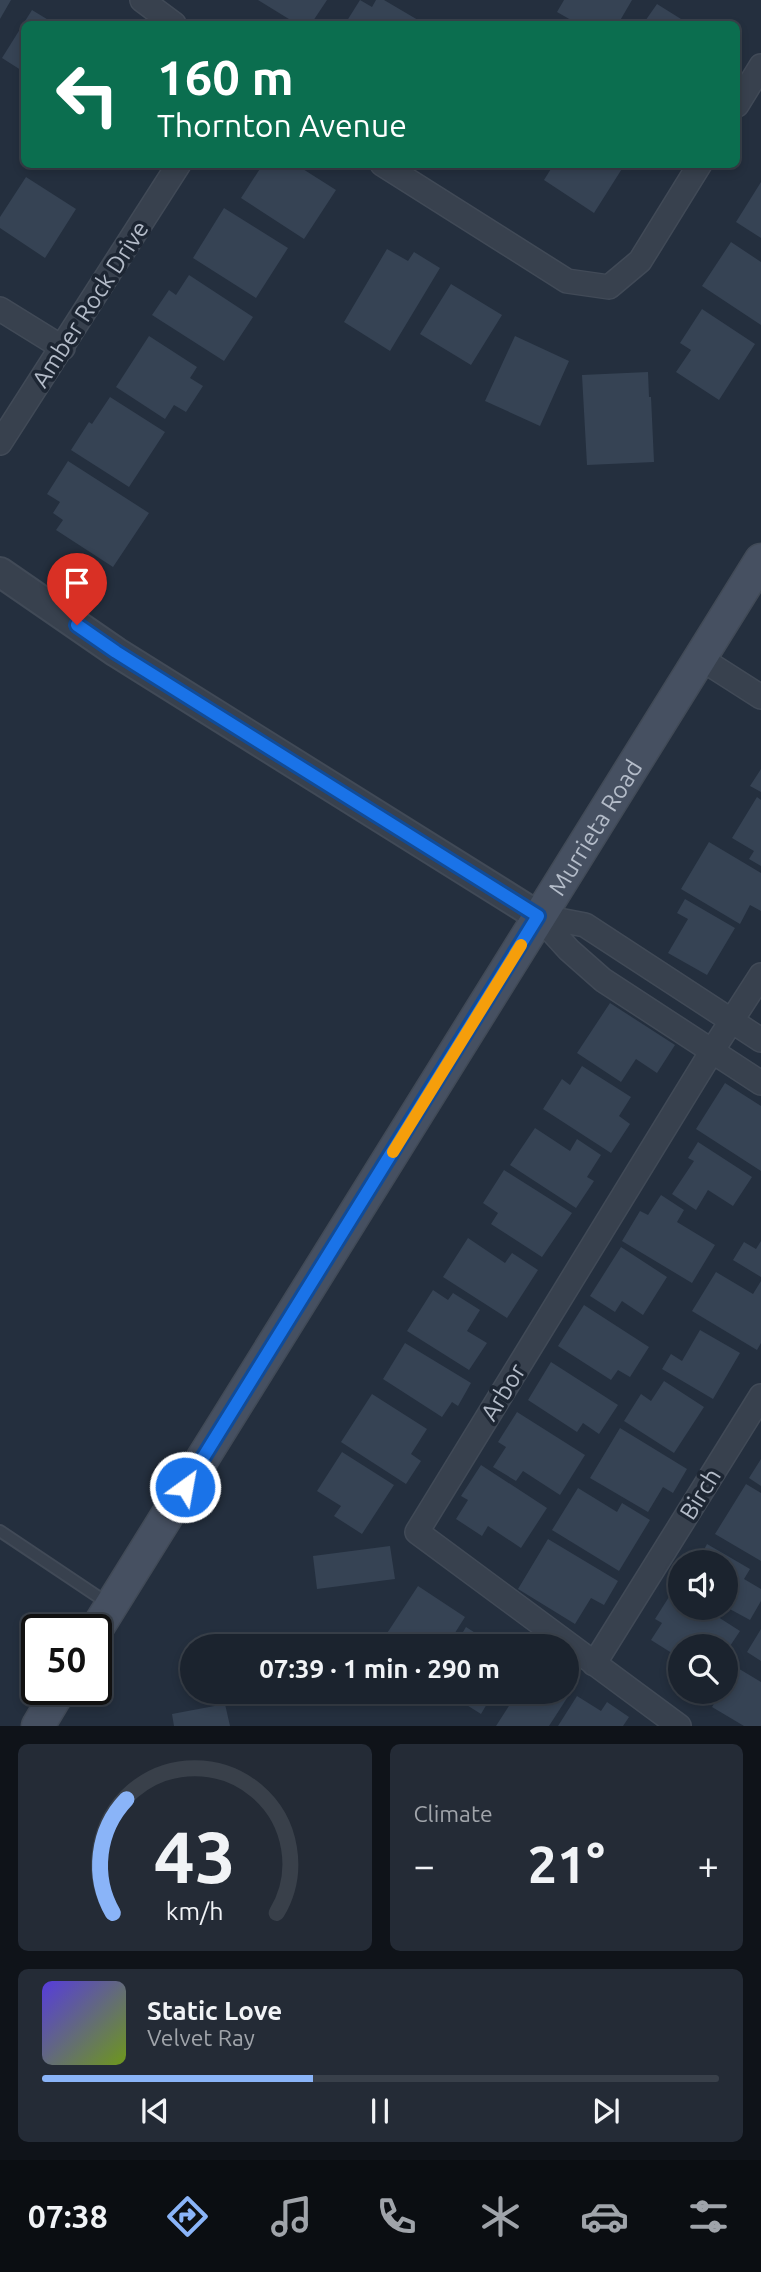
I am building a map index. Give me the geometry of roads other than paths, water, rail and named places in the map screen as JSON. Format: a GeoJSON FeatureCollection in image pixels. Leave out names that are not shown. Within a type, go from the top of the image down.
{"type":"FeatureCollection","features":[{"type":"Feature","properties":{"kind":"main road","name":"Murrieta Road"},"geometry":{"type":"LineString","coordinates":[[106,1614],[761,560]]}},
{"type":"Feature","properties":{"kind":"main road"},"geometry":{"type":"LineString","coordinates":[[38,1726],[51,1705]]}},
{"type":"Feature","properties":{"kind":"street"},"geometry":{"type":"LineString","coordinates":[[142,0],[170,21]]}},
{"type":"Feature","properties":{"kind":"street"},"geometry":{"type":"LineString","coordinates":[[740,100],[761,66]]}},
{"type":"Feature","properties":{"kind":"street","name":"Amber Rock Drive"},"geometry":{"type":"LineString","coordinates":[[0,443],[176,168]]}},
{"type":"Feature","properties":{"kind":"street"},"geometry":{"type":"LineString","coordinates":[[388,168],[567,281],[609,287],[640,261],[698,168]]}},
{"type":"Feature","properties":{"kind":"street"},"geometry":{"type":"LineString","coordinates":[[0,310],[63,348]]}},
{"type":"Feature","properties":{"kind":"street"},"geometry":{"type":"LineString","coordinates":[[0,572],[116,652],[538,916],[569,950],[604,980],[761,1083]]}},
{"type":"Feature","properties":{"kind":"street"},"geometry":{"type":"LineString","coordinates":[[700,658],[761,697]]}},
{"type":"Feature","properties":{"kind":"street"},"geometry":{"type":"LineString","coordinates":[[538,916],[585,925],[761,1040]]}},
{"type":"Feature","properties":{"kind":"street","name":"Arbor"},"geometry":{"type":"LineString","coordinates":[[678,1726],[416,1532],[761,975]]}},
{"type":"Feature","properties":{"kind":"street","name":"Birch"},"geometry":{"type":"LineString","coordinates":[[594,1664],[761,1396]]}},
{"type":"Feature","properties":{"kind":"lane"},"geometry":{"type":"LineString","coordinates":[[0,1531],[99,1614]]}}]}
